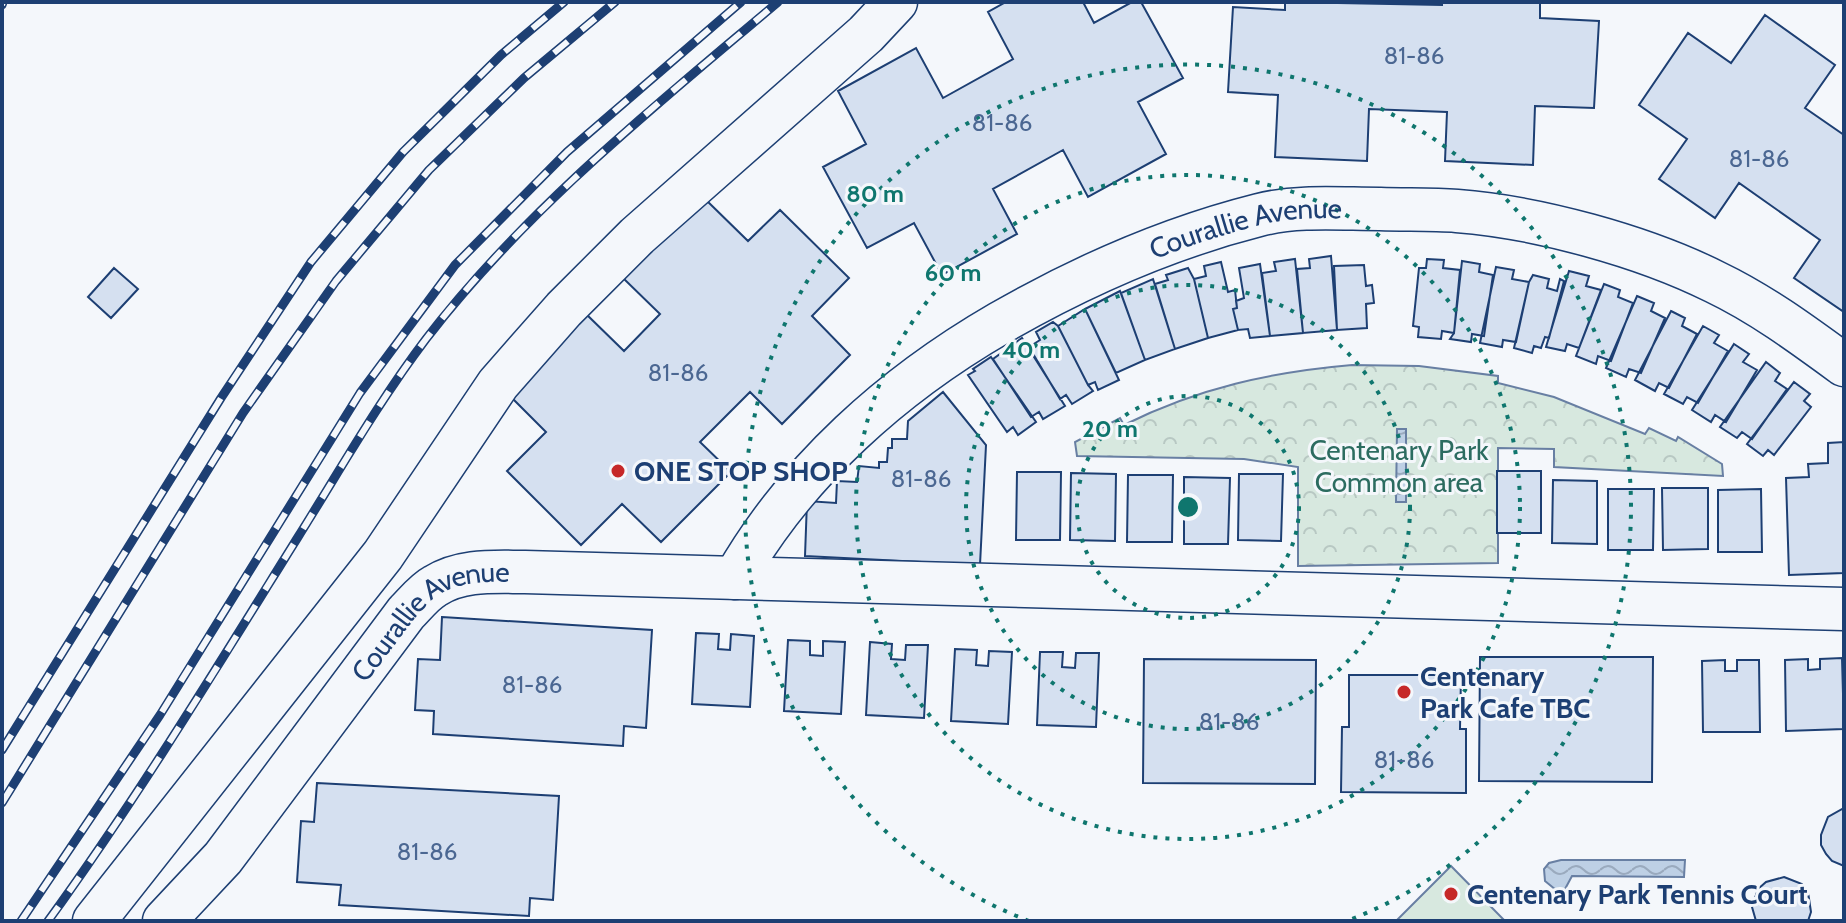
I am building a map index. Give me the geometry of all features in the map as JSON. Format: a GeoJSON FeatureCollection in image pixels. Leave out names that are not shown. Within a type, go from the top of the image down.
{"type":"FeatureCollection","features":[{"type":"Feature","properties":{"kind":"street"},"geometry":{"type":"LineString","coordinates":[[94,921],[383,555],[498,384],[564,309],[637,236],[866,34],[896,2]]}},
{"type":"Feature","properties":{"kind":"street","name":"Courallie Avenue"},"geometry":{"type":"LineString","coordinates":[[735,578],[792,493],[892,394],[961,346],[1041,299],[1134,256],[1260,214],[1306,208],[1458,211],[1563,228],[1715,281],[1758,306],[1844,365]]}},
{"type":"Feature","properties":{"kind":"street","name":"Courallie Avenue"},"geometry":{"type":"LineString","coordinates":[[164,921],[223,858],[406,613],[433,586],[460,575],[484,572],[735,578],[1844,609]]}},
{"type":"Feature","properties":{"kind":"street","name":"Courallie Avenue"},"geometry":{"type":"LineString","coordinates":[[199,921],[223,858]]}},
{"type":"Feature","properties":{"kind":"green space","name":"Centenary Park Common area"},"geometry":{"type":"Polygon","coordinates":[[[1352,365],[1419,366],[1498,376],[1498,383],[1554,397],[1645,434],[1649,428],[1676,441],[1678,437],[1722,464],[1723,476],[1554,467],[1554,449],[1498,448],[1498,563],[1298,566],[1298,467],[1244,459],[1077,456],[1075,442],[1120,418],[1124,425],[1179,401],[1264,377],[1352,365]]]}},
{"type":"Feature","properties":{"kind":"green space","name":"Centenary Park Tennis Court"},"geometry":{"type":"Polygon","coordinates":[[[1451,866],[1505,921],[1396,921],[1451,866]]]}},
{"type":"Feature","properties":{"kind":"water"},"geometry":{"type":"Polygon","coordinates":[[[1397,429],[1406,429],[1406,502],[1396,502],[1397,429]]]}},
{"type":"Feature","properties":{"kind":"water"},"geometry":{"type":"Polygon","coordinates":[[[1561,860],[1685,860],[1684,877],[1572,876],[1565,889],[1556,890],[1545,881],[1544,869],[1549,863],[1561,860]]]}},
{"type":"Feature","properties":{"kind":"building"},"geometry":{"type":"Polygon","coordinates":[[[1006,2],[1083,2],[1094,23],[1132,2],[1141,2],[1183,78],[1138,102],[1166,154],[1088,197],[1063,150],[993,189],[1017,234],[942,275],[914,223],[867,248],[823,167],[866,144],[838,91],[916,48],[943,98],[1013,59],[988,12],[1006,2]]]}},
{"type":"Feature","properties":{"kind":"building"},"geometry":{"type":"Polygon","coordinates":[[[1285,2],[1442,5],[1442,2],[1540,2],[1540,18],[1599,21],[1594,108],[1535,106],[1533,165],[1445,161],[1447,112],[1369,109],[1367,161],[1275,157],[1278,95],[1228,92],[1233,7],[1285,10],[1285,2]]]}},
{"type":"Feature","properties":{"kind":"building"},"geometry":{"type":"Polygon","coordinates":[[[1765,15],[1835,65],[1805,108],[1844,135],[1844,312],[1794,278],[1820,240],[1739,183],[1715,218],[1659,179],[1687,139],[1639,105],[1688,33],[1731,63],[1765,15]]]}},
{"type":"Feature","properties":{"kind":"building"},"geometry":{"type":"Polygon","coordinates":[[[703,197],[748,241],[780,210],[849,278],[812,316],[850,355],[782,424],[750,392],[700,442],[731,472],[661,542],[622,504],[581,545],[507,471],[546,432],[506,392],[584,312],[624,351],[660,314],[623,278],[703,197]]]}},
{"type":"Feature","properties":{"kind":"building"},"geometry":{"type":"Polygon","coordinates":[[[1331,256],[1337,330],[1303,333],[1297,269],[1310,268],[1309,259],[1331,256]]]}},
{"type":"Feature","properties":{"kind":"building"},"geometry":{"type":"Polygon","coordinates":[[[1295,259],[1303,333],[1270,336],[1262,273],[1276,271],[1274,262],[1295,259]]]}},
{"type":"Feature","properties":{"kind":"building"},"geometry":{"type":"Polygon","coordinates":[[[1427,259],[1444,260],[1443,268],[1460,270],[1454,333],[1442,331],[1441,339],[1418,337],[1419,327],[1413,326],[1419,268],[1426,268],[1427,259]]]}},
{"type":"Feature","properties":{"kind":"building"},"geometry":{"type":"Polygon","coordinates":[[[1462,261],[1480,264],[1479,272],[1493,275],[1484,336],[1472,334],[1471,342],[1450,339],[1454,333],[1462,261]]]}},
{"type":"Feature","properties":{"kind":"building"},"geometry":{"type":"Polygon","coordinates":[[[1221,262],[1228,292],[1235,290],[1237,308],[1233,309],[1238,330],[1208,338],[1194,279],[1206,276],[1204,266],[1221,262]]]}},
{"type":"Feature","properties":{"kind":"building"},"geometry":{"type":"Polygon","coordinates":[[[1260,264],[1270,336],[1250,338],[1248,329],[1238,330],[1233,309],[1237,308],[1236,301],[1244,298],[1239,268],[1260,264]]]}},
{"type":"Feature","properties":{"kind":"building"},"geometry":{"type":"Polygon","coordinates":[[[1364,265],[1366,286],[1372,285],[1374,303],[1366,304],[1367,328],[1337,330],[1334,266],[1364,265]]]}},
{"type":"Feature","properties":{"kind":"building"},"geometry":{"type":"Polygon","coordinates":[[[1496,267],[1514,270],[1512,279],[1529,282],[1516,342],[1503,340],[1502,347],[1480,343],[1496,267]]]}},
{"type":"Feature","properties":{"kind":"building"},"geometry":{"type":"Polygon","coordinates":[[[114,268],[138,289],[111,318],[88,297],[114,268]]]}},
{"type":"Feature","properties":{"kind":"building"},"geometry":{"type":"Polygon","coordinates":[[[1188,268],[1194,279],[1208,338],[1175,349],[1155,284],[1168,280],[1166,275],[1188,268]]]}},
{"type":"Feature","properties":{"kind":"building"},"geometry":{"type":"Polygon","coordinates":[[[1569,271],[1589,276],[1586,286],[1601,290],[1579,348],[1567,344],[1565,351],[1546,347],[1569,271]]]}},
{"type":"Feature","properties":{"kind":"building"},"geometry":{"type":"Polygon","coordinates":[[[1533,275],[1549,279],[1547,288],[1557,291],[1560,279],[1564,281],[1549,338],[1545,337],[1541,348],[1534,346],[1532,353],[1514,348],[1533,275]]]}},
{"type":"Feature","properties":{"kind":"building"},"geometry":{"type":"Polygon","coordinates":[[[1153,279],[1175,349],[1145,360],[1121,293],[1153,279]]]}},
{"type":"Feature","properties":{"kind":"building"},"geometry":{"type":"Polygon","coordinates":[[[1604,284],[1620,290],[1618,297],[1633,303],[1611,361],[1598,356],[1596,364],[1576,356],[1604,284]]]}},
{"type":"Feature","properties":{"kind":"building"},"geometry":{"type":"Polygon","coordinates":[[[1120,291],[1145,360],[1116,373],[1085,309],[1120,291]]]}},
{"type":"Feature","properties":{"kind":"building"},"geometry":{"type":"Polygon","coordinates":[[[1637,296],[1654,303],[1651,311],[1665,318],[1641,373],[1629,369],[1626,377],[1606,368],[1637,296]]]}},
{"type":"Feature","properties":{"kind":"building"},"geometry":{"type":"Polygon","coordinates":[[[1085,309],[1119,380],[1098,390],[1095,382],[1088,385],[1058,326],[1085,309]]]}},
{"type":"Feature","properties":{"kind":"building"},"geometry":{"type":"Polygon","coordinates":[[[1671,311],[1685,318],[1682,326],[1697,334],[1669,388],[1659,383],[1655,391],[1635,380],[1671,311]]]}},
{"type":"Feature","properties":{"kind":"building"},"geometry":{"type":"Polygon","coordinates":[[[1053,322],[1093,391],[1072,404],[1066,395],[1060,399],[1029,347],[1040,340],[1036,332],[1053,322]]]}},
{"type":"Feature","properties":{"kind":"building"},"geometry":{"type":"Polygon","coordinates":[[[1703,326],[1719,335],[1714,343],[1728,351],[1698,403],[1687,397],[1683,404],[1664,394],[1703,326]]]}},
{"type":"Feature","properties":{"kind":"building"},"geometry":{"type":"Polygon","coordinates":[[[1022,338],[1065,406],[1043,419],[1039,412],[1031,417],[993,359],[1022,338]]]}},
{"type":"Feature","properties":{"kind":"building"},"geometry":{"type":"Polygon","coordinates":[[[1734,344],[1749,354],[1743,362],[1757,370],[1726,422],[1715,415],[1711,422],[1692,410],[1734,344]]]}},
{"type":"Feature","properties":{"kind":"building"},"geometry":{"type":"Polygon","coordinates":[[[991,357],[1036,422],[1018,435],[1013,427],[1007,432],[968,375],[991,357]]]}},
{"type":"Feature","properties":{"kind":"building"},"geometry":{"type":"Polygon","coordinates":[[[1766,362],[1780,373],[1775,381],[1787,389],[1752,439],[1742,432],[1737,438],[1720,427],[1766,362]]]}},
{"type":"Feature","properties":{"kind":"building"},"geometry":{"type":"Polygon","coordinates":[[[1794,382],[1810,394],[1804,401],[1811,407],[1774,455],[1768,450],[1763,456],[1747,444],[1794,382]]]}},
{"type":"Feature","properties":{"kind":"building"},"geometry":{"type":"Polygon","coordinates":[[[943,392],[986,445],[980,565],[805,556],[807,501],[836,503],[837,481],[857,482],[859,466],[879,468],[879,462],[887,462],[892,439],[907,439],[908,421],[943,392]]]}},
{"type":"Feature","properties":{"kind":"building"},"geometry":{"type":"Polygon","coordinates":[[[1844,442],[1844,573],[1789,575],[1786,478],[1809,477],[1808,464],[1828,463],[1828,443],[1844,442]]]}},
{"type":"Feature","properties":{"kind":"building"},"geometry":{"type":"Polygon","coordinates":[[[1497,471],[1541,471],[1541,533],[1497,533],[1497,471]]]}},
{"type":"Feature","properties":{"kind":"building"},"geometry":{"type":"Polygon","coordinates":[[[1017,472],[1061,472],[1060,540],[1016,540],[1017,472]]]}},
{"type":"Feature","properties":{"kind":"building"},"geometry":{"type":"Polygon","coordinates":[[[1071,473],[1116,474],[1115,541],[1070,540],[1071,473]]]}},
{"type":"Feature","properties":{"kind":"building"},"geometry":{"type":"Polygon","coordinates":[[[1239,474],[1283,474],[1281,541],[1238,540],[1239,474]]]}},
{"type":"Feature","properties":{"kind":"building"},"geometry":{"type":"Polygon","coordinates":[[[1128,475],[1173,475],[1172,542],[1127,542],[1128,475]]]}},
{"type":"Feature","properties":{"kind":"building"},"geometry":{"type":"Polygon","coordinates":[[[1184,477],[1230,478],[1228,544],[1184,544],[1184,477]]]}},
{"type":"Feature","properties":{"kind":"building"},"geometry":{"type":"Polygon","coordinates":[[[1553,480],[1597,481],[1597,544],[1552,543],[1553,480]]]}},
{"type":"Feature","properties":{"kind":"building"},"geometry":{"type":"Polygon","coordinates":[[[1662,488],[1708,488],[1708,549],[1663,550],[1662,488]]]}},
{"type":"Feature","properties":{"kind":"building"},"geometry":{"type":"Polygon","coordinates":[[[1608,489],[1654,489],[1653,550],[1608,550],[1608,489]]]}},
{"type":"Feature","properties":{"kind":"building"},"geometry":{"type":"Polygon","coordinates":[[[1761,489],[1762,552],[1718,552],[1718,490],[1761,489]]]}},
{"type":"Feature","properties":{"kind":"building"},"geometry":{"type":"Polygon","coordinates":[[[442,617],[652,630],[646,728],[624,726],[623,746],[433,734],[434,711],[415,710],[418,659],[440,660],[442,617]]]}},
{"type":"Feature","properties":{"kind":"building"},"geometry":{"type":"Polygon","coordinates":[[[696,633],[719,634],[718,649],[730,650],[731,634],[754,636],[750,707],[692,704],[696,633]]]}},
{"type":"Feature","properties":{"kind":"building"},"geometry":{"type":"Polygon","coordinates":[[[788,640],[810,641],[810,655],[823,656],[823,641],[845,642],[841,714],[784,711],[788,640]]]}},
{"type":"Feature","properties":{"kind":"building"},"geometry":{"type":"Polygon","coordinates":[[[870,642],[892,644],[891,659],[905,660],[906,645],[928,645],[924,718],[866,715],[870,642]]]}},
{"type":"Feature","properties":{"kind":"building"},"geometry":{"type":"Polygon","coordinates":[[[955,649],[977,650],[976,665],[988,666],[989,651],[1012,652],[1008,724],[951,721],[955,649]]]}},
{"type":"Feature","properties":{"kind":"building"},"geometry":{"type":"Polygon","coordinates":[[[1040,652],[1063,652],[1062,667],[1075,668],[1076,653],[1099,653],[1096,727],[1037,725],[1040,652]]]}},
{"type":"Feature","properties":{"kind":"building"},"geometry":{"type":"Polygon","coordinates":[[[1480,657],[1653,657],[1652,782],[1479,781],[1480,657]]]}},
{"type":"Feature","properties":{"kind":"building"},"geometry":{"type":"Polygon","coordinates":[[[1842,658],[1844,729],[1786,731],[1785,660],[1808,659],[1808,670],[1820,669],[1820,659],[1842,658]]]}},
{"type":"Feature","properties":{"kind":"building"},"geometry":{"type":"Polygon","coordinates":[[[1144,659],[1316,660],[1315,784],[1143,783],[1144,659]]]}},
{"type":"Feature","properties":{"kind":"building"},"geometry":{"type":"Polygon","coordinates":[[[1725,660],[1725,671],[1737,671],[1737,660],[1759,660],[1760,732],[1703,732],[1702,661],[1725,660]]]}},
{"type":"Feature","properties":{"kind":"building"},"geometry":{"type":"Polygon","coordinates":[[[1349,675],[1461,675],[1460,729],[1466,729],[1466,793],[1341,792],[1342,727],[1349,727],[1349,675]]]}},
{"type":"Feature","properties":{"kind":"building"},"geometry":{"type":"Polygon","coordinates":[[[317,783],[559,796],[553,900],[530,898],[529,916],[339,905],[341,885],[297,882],[301,821],[314,822],[317,783]]]}},
{"type":"Feature","properties":{"kind":"building"},"geometry":{"type":"Polygon","coordinates":[[[1844,808],[1844,866],[1832,861],[1826,854],[1821,845],[1821,835],[1828,817],[1844,808]]]}},
{"type":"Feature","properties":{"kind":"building"},"geometry":{"type":"Polygon","coordinates":[[[1784,877],[1802,884],[1808,892],[1811,912],[1808,921],[1756,921],[1752,907],[1758,889],[1766,882],[1784,877]]]}},
{"type":"Feature","properties":{"kind":"railway"},"geometry":{"type":"LineString","coordinates":[[2,750],[221,398],[311,262],[403,152],[501,55],[564,2]]}},
{"type":"Feature","properties":{"kind":"railway"},"geometry":{"type":"LineString","coordinates":[[2,803],[243,413],[336,281],[429,170],[524,78],[615,2]]}},
{"type":"Feature","properties":{"kind":"railway"},"geometry":{"type":"LineString","coordinates":[[21,921],[160,715],[360,393],[455,265],[567,152],[741,2]]}},
{"type":"Feature","properties":{"kind":"railway"},"geometry":{"type":"LineString","coordinates":[[48,921],[145,779],[376,411],[426,339],[506,246],[549,203],[638,120],[778,2]]}},
{"type":"Feature","properties":{"kind":"place","name":"ONE STOP SHOP"},"geometry":{"type":"Point","coordinates":[618,471]}},
{"type":"Feature","properties":{"kind":"place","name":"Centenary Park Cafe TBC"},"geometry":{"type":"Point","coordinates":[1404,692]}},
{"type":"Feature","properties":{"kind":"place","name":"Centenary Park Tennis Court"},"geometry":{"type":"Point","coordinates":[1451,894]}}]}
